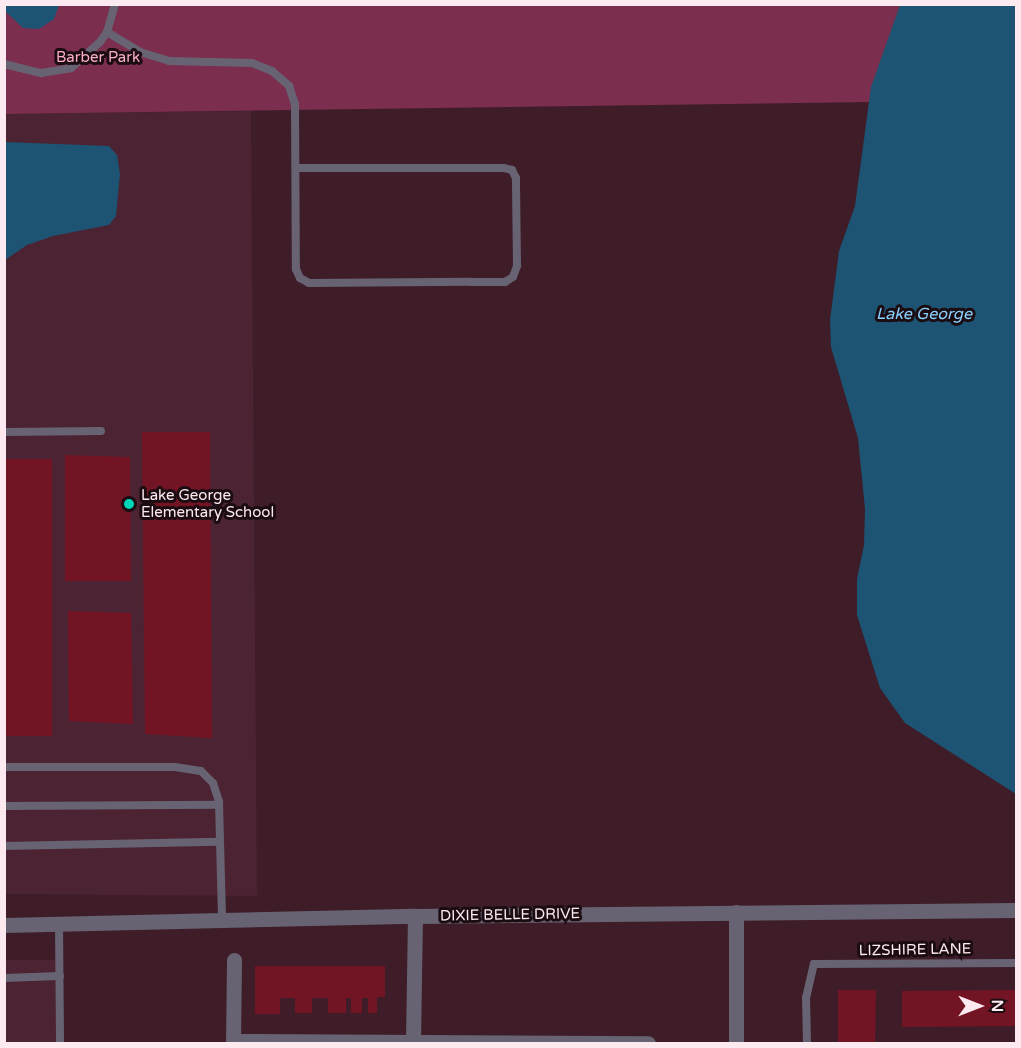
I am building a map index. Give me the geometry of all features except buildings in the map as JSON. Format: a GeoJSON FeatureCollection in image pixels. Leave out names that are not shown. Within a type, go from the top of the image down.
{"type":"FeatureCollection","features":[{"type":"Feature","properties":{"kind":"street","name":"DIXIE BELLE DRIVE"},"geometry":{"type":"LineString","coordinates":[[4,925],[415,916],[1017,910]]}},
{"type":"Feature","properties":{"kind":"street"},"geometry":{"type":"LineString","coordinates":[[736,912],[736,1044]]}},
{"type":"Feature","properties":{"kind":"street"},"geometry":{"type":"LineString","coordinates":[[413,1042],[415,916]]}},
{"type":"Feature","properties":{"kind":"street"},"geometry":{"type":"LineString","coordinates":[[234,960],[233,1042],[648,1043]]}},
{"type":"Feature","properties":{"kind":"lane"},"geometry":{"type":"LineString","coordinates":[[4,63],[41,73],[71,68],[100,42],[106,32],[115,4]]}},
{"type":"Feature","properties":{"kind":"lane"},"geometry":{"type":"LineString","coordinates":[[106,32],[140,52],[169,61],[252,63],[272,71],[289,86],[295,104],[297,269],[300,278],[309,283],[505,282],[513,277],[517,266],[516,178],[512,170],[504,168],[296,168]]}},
{"type":"Feature","properties":{"kind":"lane"},"geometry":{"type":"LineString","coordinates":[[4,432],[101,431]]}},
{"type":"Feature","properties":{"kind":"lane"},"geometry":{"type":"LineString","coordinates":[[4,767],[193,768],[201,771],[213,783],[219,805],[222,920]]}},
{"type":"Feature","properties":{"kind":"lane"},"geometry":{"type":"LineString","coordinates":[[4,806],[219,805]]}},
{"type":"Feature","properties":{"kind":"lane"},"geometry":{"type":"LineString","coordinates":[[4,846],[220,842]]}},
{"type":"Feature","properties":{"kind":"lane"},"geometry":{"type":"LineString","coordinates":[[59,924],[60,1044]]}},
{"type":"Feature","properties":{"kind":"lane","name":"LIZSHIRE LANE"},"geometry":{"type":"LineString","coordinates":[[807,1044],[806,998],[814,964],[1017,963]]}},
{"type":"Feature","properties":{"kind":"lane"},"geometry":{"type":"LineString","coordinates":[[4,978],[60,976]]}},
{"type":"Feature","properties":{"kind":"shaded area","name":"Lake George Elementary School"},"geometry":{"type":"Polygon","coordinates":[[[251,111],[257,896],[5,894],[4,114],[251,111]]]}},
{"type":"Feature","properties":{"kind":"shaded area"},"geometry":{"type":"Polygon","coordinates":[[[4,960],[61,960],[62,1043],[5,1043],[4,960]]]}},
{"type":"Feature","properties":{"kind":"green space","name":"Barber Park"},"geometry":{"type":"Polygon","coordinates":[[[4,5],[1016,5],[1016,100],[5,114],[4,5]]]}},
{"type":"Feature","properties":{"kind":"water"},"geometry":{"type":"Polygon","coordinates":[[[4,5],[59,5],[54,19],[39,29],[23,28],[5,11],[4,5]]]}},
{"type":"Feature","properties":{"kind":"water","name":"Lake George"},"geometry":{"type":"Polygon","coordinates":[[[900,5],[1016,5],[1016,794],[905,723],[880,688],[857,615],[857,579],[864,545],[865,509],[858,438],[831,347],[830,320],[839,251],[855,206],[871,87],[900,5]]]}},
{"type":"Feature","properties":{"kind":"water"},"geometry":{"type":"Polygon","coordinates":[[[5,142],[109,146],[117,155],[120,174],[116,216],[109,225],[53,236],[27,245],[5,260],[5,142]]]}},
{"type":"Feature","properties":{"kind":"place","name":"Lake George Elementary School"},"geometry":{"type":"Point","coordinates":[129,504]}}]}
